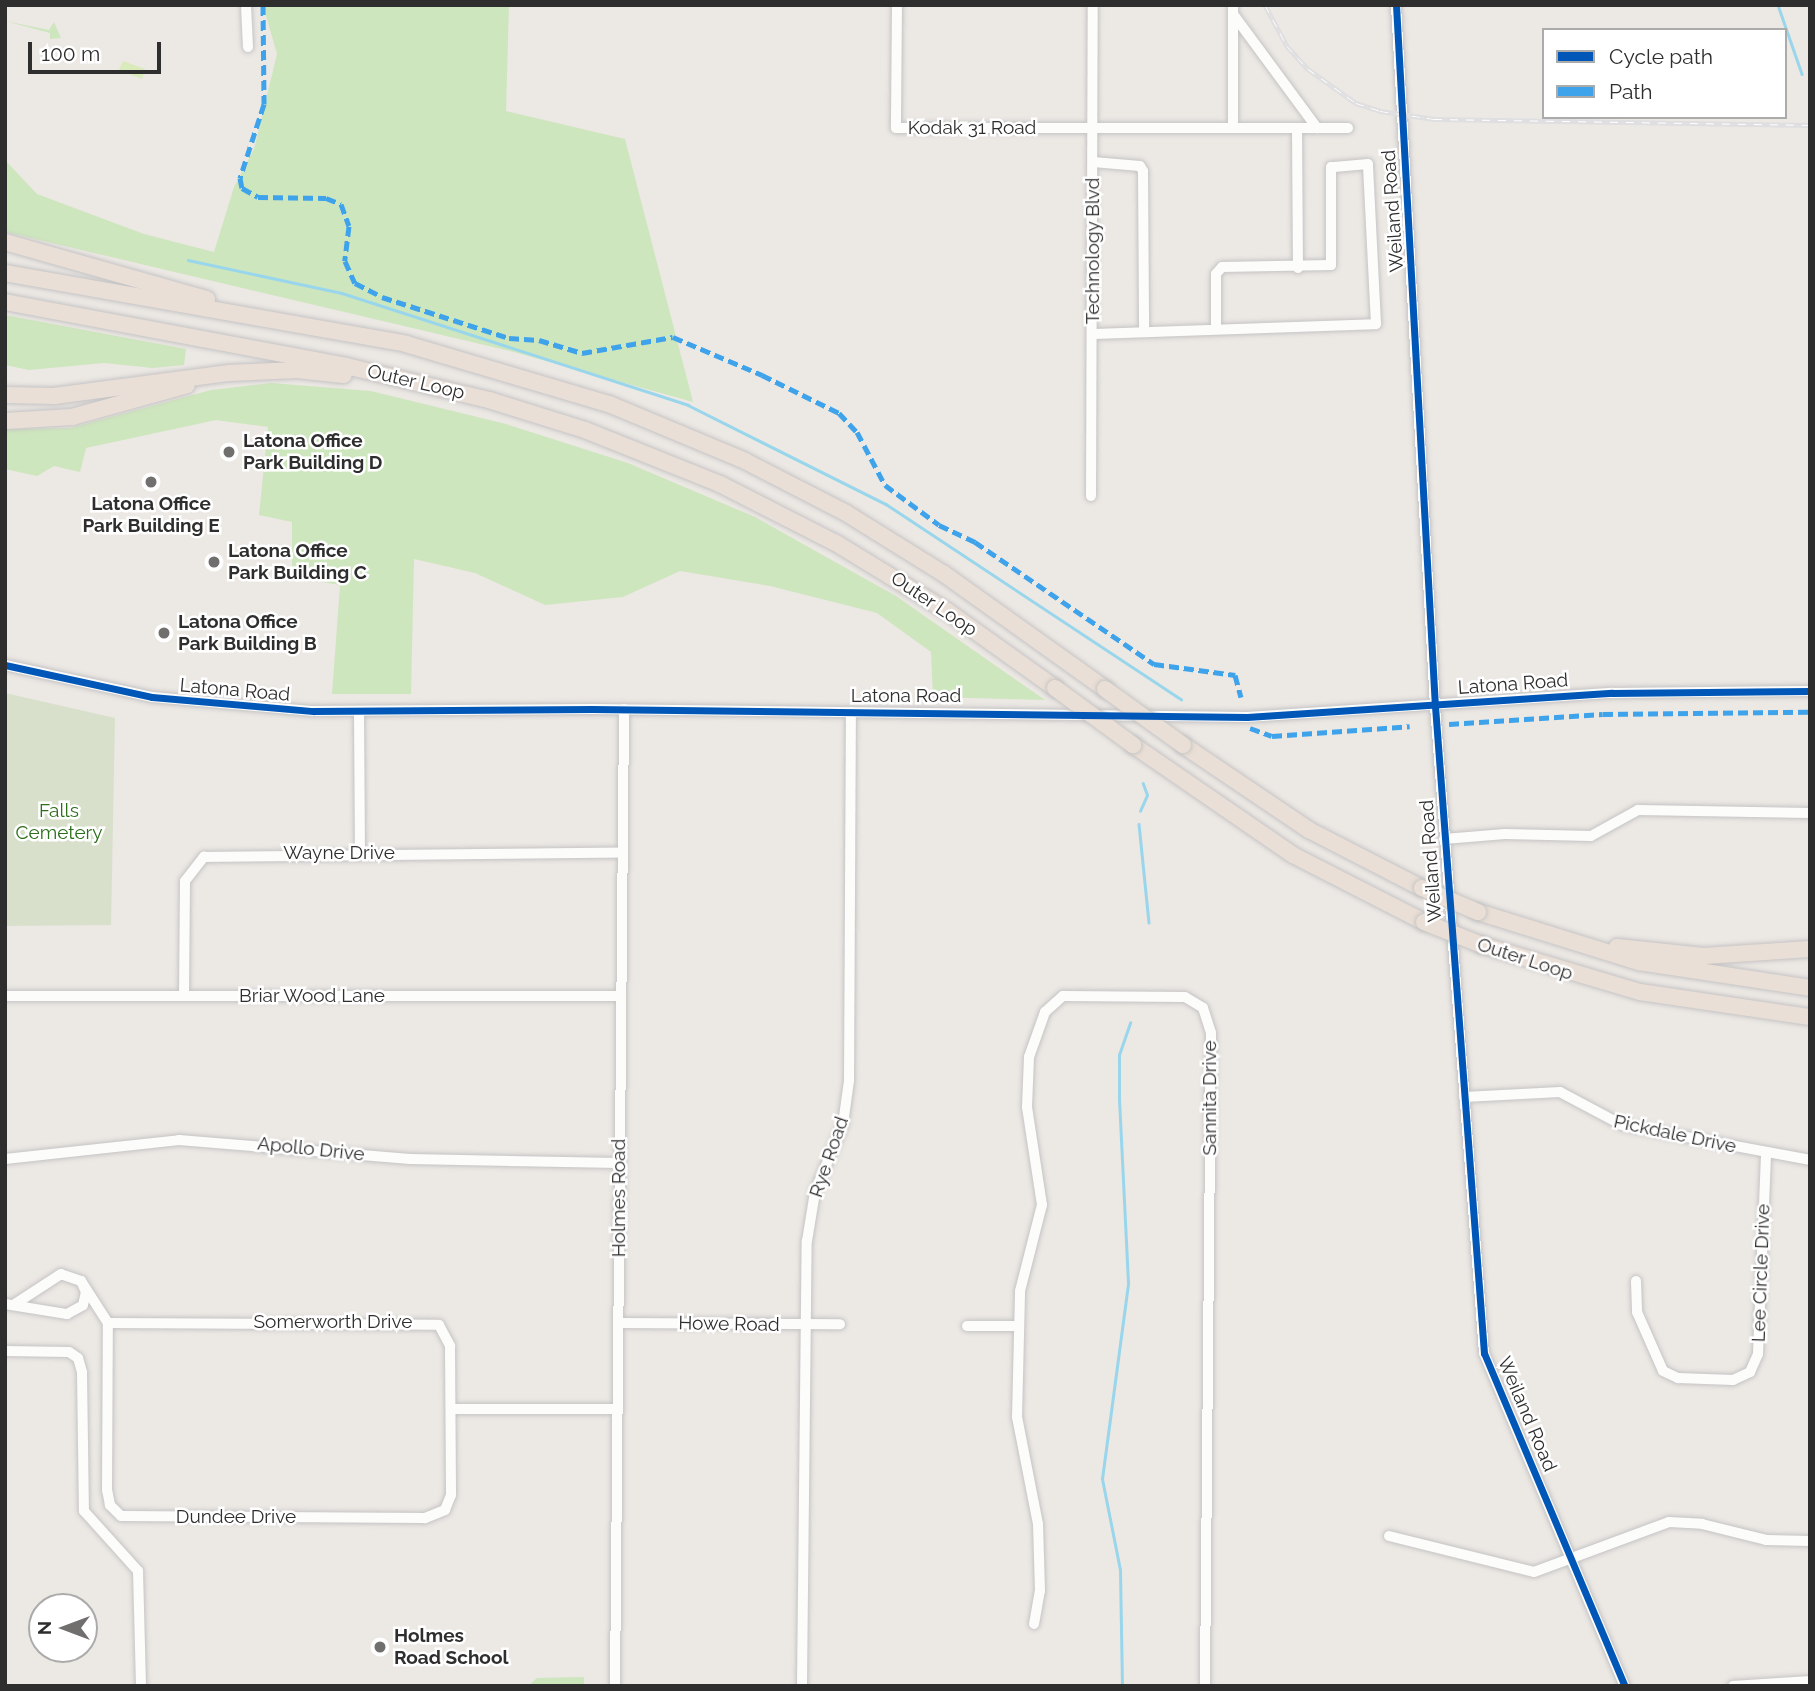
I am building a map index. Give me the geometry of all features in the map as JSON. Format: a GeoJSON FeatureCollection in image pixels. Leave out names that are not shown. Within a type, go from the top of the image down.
{"type":"FeatureCollection","features":[{"type":"Feature","properties":{"kind":"highway"},"geometry":{"type":"LineString","coordinates":[[5,242],[311,327]]}},
{"type":"Feature","properties":{"kind":"highway","name":"Outer Loop"},"geometry":{"type":"LineString","coordinates":[[5,273],[414,346],[533,378],[640,415],[731,454],[902,547],[1308,830],[1422,888],[1478,912],[1560,941],[1687,971],[1810,988]]}},
{"type":"Feature","properties":{"kind":"highway","name":"Outer Loop"},"geometry":{"type":"LineString","coordinates":[[5,302],[346,366],[489,400],[661,458],[779,512],[920,593],[1279,846],[1424,922],[1482,946],[1648,994],[1810,1017]]}},
{"type":"Feature","properties":{"kind":"highway"},"geometry":{"type":"LineString","coordinates":[[5,421],[72,417],[189,385],[260,371]]}},
{"type":"Feature","properties":{"kind":"highway"},"geometry":{"type":"LineString","coordinates":[[5,395],[54,396],[260,371],[324,372],[489,400]]}},
{"type":"Feature","properties":{"kind":"highway"},"geometry":{"type":"LineString","coordinates":[[1560,941],[1696,956],[1810,949]]}},
{"type":"Feature","properties":{"kind":"street"},"geometry":{"type":"LineString","coordinates":[[246,5],[248,47]]}},
{"type":"Feature","properties":{"kind":"street","name":"Kodak 31 Road"},"geometry":{"type":"LineString","coordinates":[[897,5],[896,128],[1348,128]]}},
{"type":"Feature","properties":{"kind":"street","name":"Technology Blvd"},"geometry":{"type":"LineString","coordinates":[[1091,496],[1093,5]]}},
{"type":"Feature","properties":{"kind":"street","name":"Weiland Road"},"geometry":{"type":"LineString","coordinates":[[1396,5],[1435,706],[1484,1353],[1625,1686]]}},
{"type":"Feature","properties":{"kind":"street"},"geometry":{"type":"LineString","coordinates":[[1233,10],[1233,128]]}},
{"type":"Feature","properties":{"kind":"street"},"geometry":{"type":"LineString","coordinates":[[1233,10],[1317,128]]}},
{"type":"Feature","properties":{"kind":"street"},"geometry":{"type":"LineString","coordinates":[[1297,128],[1298,268]]}},
{"type":"Feature","properties":{"kind":"street"},"geometry":{"type":"LineString","coordinates":[[1093,162],[1140,166],[1143,171],[1144,332]]}},
{"type":"Feature","properties":{"kind":"street"},"geometry":{"type":"LineString","coordinates":[[1092,334],[1216,330],[1376,324],[1368,164],[1331,167],[1331,265],[1219,269],[1216,330]]}},
{"type":"Feature","properties":{"kind":"street","name":"Latona Road"},"geometry":{"type":"LineString","coordinates":[[5,665],[184,702],[359,712],[624,709],[1254,717],[1677,690],[1810,691]]}},
{"type":"Feature","properties":{"kind":"street","name":"Holmes Road"},"geometry":{"type":"LineString","coordinates":[[615,1686],[620,853],[624,709]]}},
{"type":"Feature","properties":{"kind":"street"},"geometry":{"type":"LineString","coordinates":[[359,712],[360,853]]}},
{"type":"Feature","properties":{"kind":"street","name":"Rye Road"},"geometry":{"type":"LineString","coordinates":[[802,1686],[806,1325],[810,1216],[843,1124],[849,1081],[851,712]]}},
{"type":"Feature","properties":{"kind":"street"},"geometry":{"type":"LineString","coordinates":[[1444,839],[1505,834],[1591,836],[1638,810],[1810,813]]}},
{"type":"Feature","properties":{"kind":"street","name":"Wayne Drive"},"geometry":{"type":"LineString","coordinates":[[184,996],[185,881],[197,863],[227,853],[620,853]]}},
{"type":"Feature","properties":{"kind":"street","name":"Sannita Drive"},"geometry":{"type":"LineString","coordinates":[[1034,1624],[1040,1555],[1018,1435],[1018,1326],[1023,1278],[1041,1218],[1041,1178],[1026,1091],[1028,1058],[1045,1012],[1057,999],[1072,995],[1192,999],[1207,1014],[1211,1033],[1205,1686]]}},
{"type":"Feature","properties":{"kind":"street","name":"Briar Wood Lane"},"geometry":{"type":"LineString","coordinates":[[5,996],[619,996]]}},
{"type":"Feature","properties":{"kind":"street","name":"Pickdale Drive"},"geometry":{"type":"LineString","coordinates":[[1464,1097],[1560,1092],[1622,1125],[1810,1160]]}},
{"type":"Feature","properties":{"kind":"street","name":"Apollo Drive"},"geometry":{"type":"LineString","coordinates":[[5,1159],[116,1144],[201,1140],[410,1159],[619,1163]]}},
{"type":"Feature","properties":{"kind":"street","name":"Lee Circle Drive"},"geometry":{"type":"LineString","coordinates":[[1636,1281],[1637,1312],[1663,1371],[1678,1378],[1733,1380],[1750,1372],[1758,1354],[1766,1153]]}},
{"type":"Feature","properties":{"kind":"street"},"geometry":{"type":"LineString","coordinates":[[10,1304],[61,1274],[81,1281],[108,1323]]}},
{"type":"Feature","properties":{"kind":"street"},"geometry":{"type":"LineString","coordinates":[[10,1304],[75,1312],[86,1299],[81,1281]]}},
{"type":"Feature","properties":{"kind":"street","name":"Somerworth Drive"},"geometry":{"type":"LineString","coordinates":[[108,1323],[432,1322],[449,1337],[450,1409]]}},
{"type":"Feature","properties":{"kind":"street","name":"Dundee Drive"},"geometry":{"type":"LineString","coordinates":[[108,1323],[107,1490],[110,1505],[121,1516],[433,1517],[445,1510],[451,1495],[450,1409]]}},
{"type":"Feature","properties":{"kind":"street","name":"Howe Road"},"geometry":{"type":"LineString","coordinates":[[618,1323],[840,1324]]}},
{"type":"Feature","properties":{"kind":"street"},"geometry":{"type":"LineString","coordinates":[[967,1326],[1018,1326]]}},
{"type":"Feature","properties":{"kind":"street"},"geometry":{"type":"LineString","coordinates":[[5,1351],[69,1352],[78,1358],[82,1372],[84,1511],[100,1534],[138,1571],[141,1686]]}},
{"type":"Feature","properties":{"kind":"street"},"geometry":{"type":"LineString","coordinates":[[450,1409],[617,1409]]}},
{"type":"Feature","properties":{"kind":"street"},"geometry":{"type":"LineString","coordinates":[[1389,1536],[1522,1572],[1572,1561],[1670,1522],[1702,1524],[1766,1541],[1810,1541]]}},
{"type":"Feature","properties":{"kind":"street"},"geometry":{"type":"LineString","coordinates":[[1733,1686],[1808,1683]]}},
{"type":"Feature","properties":{"kind":"green space"},"geometry":{"type":"Polygon","coordinates":[[[263,5],[509,5],[506,111],[625,139],[693,402],[510,351],[5,232],[5,160],[37,194],[144,234],[214,252],[234,187],[254,149],[277,54],[263,5]]]}},
{"type":"Feature","properties":{"kind":"green space"},"geometry":{"type":"Polygon","coordinates":[[[5,21],[49,30],[54,22],[61,38],[50,39],[50,33],[5,21]]]}},
{"type":"Feature","properties":{"kind":"green space"},"geometry":{"type":"Polygon","coordinates":[[[123,61],[145,69],[142,79],[119,70],[123,61]]]}},
{"type":"Feature","properties":{"kind":"green space"},"geometry":{"type":"Polygon","coordinates":[[[5,315],[186,349],[184,365],[153,368],[104,363],[29,370],[5,365],[5,315]]]}},
{"type":"Feature","properties":{"kind":"green space"},"geometry":{"type":"Polygon","coordinates":[[[271,383],[371,391],[506,424],[628,463],[755,517],[896,596],[1045,700],[933,697],[931,652],[877,613],[770,586],[680,571],[623,597],[545,605],[475,573],[414,559],[411,694],[332,694],[340,585],[292,577],[292,522],[259,515],[268,427],[216,420],[86,448],[80,472],[54,466],[37,476],[5,469],[5,429],[70,428],[211,390],[271,383]]]}},
{"type":"Feature","properties":{"kind":"green space","name":"Falls Cemetery"},"geometry":{"type":"Polygon","coordinates":[[[5,693],[115,718],[111,925],[5,926],[5,693]]]}},
{"type":"Feature","properties":{"kind":"green space"},"geometry":{"type":"Polygon","coordinates":[[[584,1677],[584,1686],[528,1686],[537,1678],[584,1677]]]}},
{"type":"Feature","properties":{"kind":"waterway"},"geometry":{"type":"LineString","coordinates":[[1778,5],[1786,28]]}},
{"type":"Feature","properties":{"kind":"waterway"},"geometry":{"type":"LineString","coordinates":[[1787,31],[1802,74]]}},
{"type":"Feature","properties":{"kind":"waterway"},"geometry":{"type":"LineString","coordinates":[[188,260],[342,293],[688,405],[886,504],[1181,699]]}},
{"type":"Feature","properties":{"kind":"waterway"},"geometry":{"type":"LineString","coordinates":[[1140,811],[1147,795],[1143,784]]}},
{"type":"Feature","properties":{"kind":"waterway"},"geometry":{"type":"LineString","coordinates":[[1139,824],[1149,922]]}},
{"type":"Feature","properties":{"kind":"waterway"},"geometry":{"type":"LineString","coordinates":[[1122,1686],[1120,1570],[1102,1479],[1128,1283],[1119,1055],[1130,1023]]}},
{"type":"Feature","properties":{"kind":"railway"},"geometry":{"type":"LineString","coordinates":[[1265,5],[1287,46],[1308,69],[1356,103],[1380,111],[1434,119],[1810,125]]}},
{"type":"Feature","properties":{"kind":"marked path"},"geometry":{"type":"LineString","coordinates":[[263,5],[264,104],[240,178],[242,188],[258,197],[326,198],[341,204],[349,226],[345,261],[355,283],[382,297],[509,338],[539,340],[582,353],[673,337],[762,375],[839,413],[857,432],[885,485],[939,525],[975,542],[1154,664],[1235,675],[1241,697]]}},
{"type":"Feature","properties":{"kind":"marked path"},"geometry":{"type":"LineString","coordinates":[[1449,724],[1603,714],[1810,712]]}},
{"type":"Feature","properties":{"kind":"marked path"},"geometry":{"type":"LineString","coordinates":[[1250,728],[1272,736],[1410,726]]}},
{"type":"Feature","properties":{"kind":"cycle path"},"geometry":{"type":"LineString","coordinates":[[1396,5],[1435,706],[1484,1353],[1625,1686]]}},
{"type":"Feature","properties":{"kind":"cycle path"},"geometry":{"type":"LineString","coordinates":[[5,665],[152,697],[313,711],[592,709],[1247,717],[1612,693],[1810,691]]}},
{"type":"Feature","properties":{"kind":"place","name":"Latona Office Park Building D"},"geometry":{"type":"Point","coordinates":[229,452]}},
{"type":"Feature","properties":{"kind":"place","name":"Latona Office Park Building E"},"geometry":{"type":"Point","coordinates":[151,482]}},
{"type":"Feature","properties":{"kind":"place","name":"Latona Office Park Building C"},"geometry":{"type":"Point","coordinates":[214,562]}},
{"type":"Feature","properties":{"kind":"place","name":"Latona Office Park Building B"},"geometry":{"type":"Point","coordinates":[164,633]}},
{"type":"Feature","properties":{"kind":"place","name":"Holmes Road School"},"geometry":{"type":"Point","coordinates":[380,1647]}}]}
